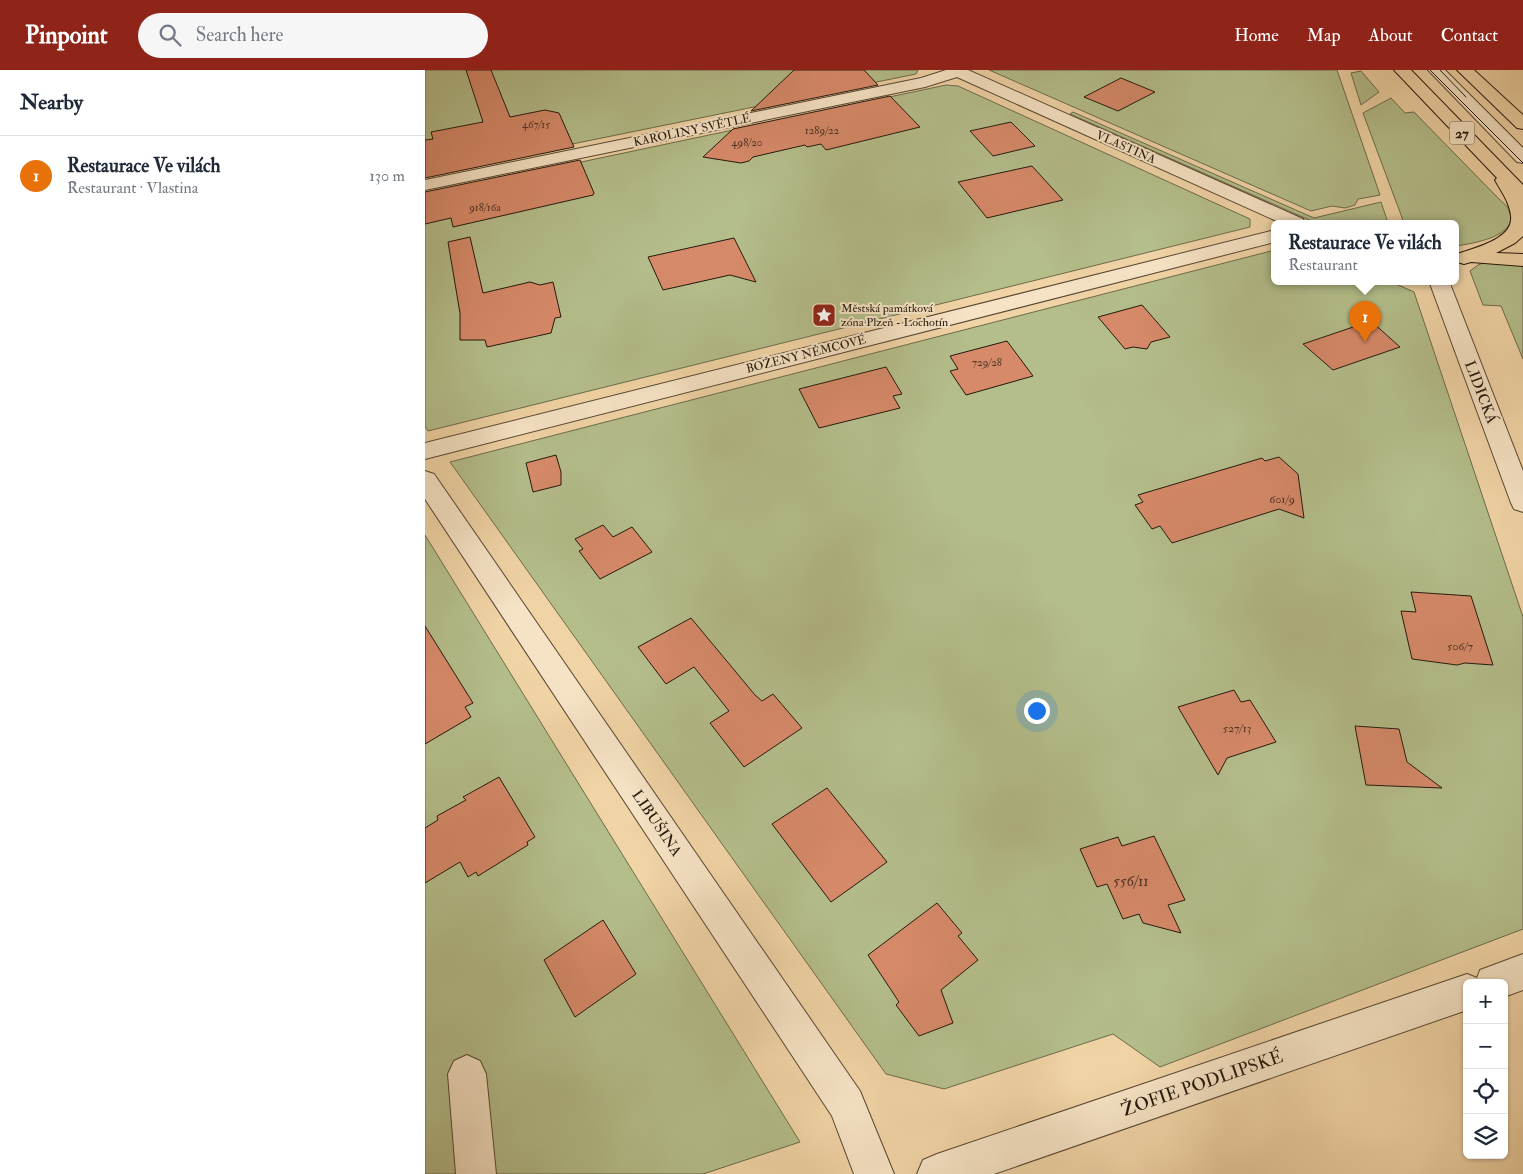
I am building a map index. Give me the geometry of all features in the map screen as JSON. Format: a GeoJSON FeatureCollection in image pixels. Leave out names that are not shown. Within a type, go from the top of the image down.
{"type":"FeatureCollection","features":[{"type":"Feature","properties":{"kind":"main road","name":"27"},"geometry":{"type":"LineString","coordinates":[[1403,70],[1523,195]]}},
{"type":"Feature","properties":{"kind":"main road"},"geometry":{"type":"LineString","coordinates":[[1465,70],[1523,124]]}},
{"type":"Feature","properties":{"kind":"main road"},"geometry":{"type":"LineString","coordinates":[[1459,259],[1511,238],[1519,230],[1521,221],[1519,209],[1501,174]]}},
{"type":"Feature","properties":{"kind":"main road"},"geometry":{"type":"LineString","coordinates":[[1459,259],[1523,260]]}},
{"type":"Feature","properties":{"kind":"street"},"geometry":{"type":"LineString","coordinates":[[1436,70],[1523,158]]}},
{"type":"Feature","properties":{"kind":"street","name":"KAROLINY SVĚTLÉ"},"geometry":{"type":"LineString","coordinates":[[425,185],[925,82],[956,71]]}},
{"type":"Feature","properties":{"kind":"street","name":"VLASTINA"},"geometry":{"type":"LineString","coordinates":[[956,71],[1290,220]]}},
{"type":"Feature","properties":{"kind":"street","name":"BOŽENY NĚMCOVÉ"},"geometry":{"type":"LineString","coordinates":[[425,451],[1271,237]]}},
{"type":"Feature","properties":{"kind":"street","name":"LIDICKÁ"},"geometry":{"type":"LineString","coordinates":[[1441,285],[1523,504]]}},
{"type":"Feature","properties":{"kind":"street","name":"LIBUŠINA"},"geometry":{"type":"LineString","coordinates":[[425,480],[847,1104],[874,1174]]}},
{"type":"Feature","properties":{"kind":"street"},"geometry":{"type":"LineString","coordinates":[[1504,979],[1523,972]]}},
{"type":"Feature","properties":{"kind":"street","name":"ŽOFIE PODLIPSKÉ"},"geometry":{"type":"LineString","coordinates":[[937,1174],[1463,993]]}},
{"type":"Feature","properties":{"kind":"street"},"geometry":{"type":"LineString","coordinates":[[467,1074],[476,1174]]}},
{"type":"Feature","properties":{"kind":"green space"},"geometry":{"type":"Polygon","coordinates":[[[425,70],[918,70],[916,74],[425,174],[425,70]]]}},
{"type":"Feature","properties":{"kind":"green space"},"geometry":{"type":"Polygon","coordinates":[[[989,70],[1337,70],[1380,195],[1358,199],[1355,205],[1345,208],[1332,206],[1311,211],[989,70]]]}},
{"type":"Feature","properties":{"kind":"green space"},"geometry":{"type":"Polygon","coordinates":[[[1361,71],[1379,92],[1361,105],[1351,73],[1361,71]]]}},
{"type":"Feature","properties":{"kind":"green space"},"geometry":{"type":"Polygon","coordinates":[[[946,85],[958,86],[1250,219],[1250,227],[428,431],[425,427],[425,195],[946,85]]]}},
{"type":"Feature","properties":{"kind":"green space"},"geometry":{"type":"Polygon","coordinates":[[[1391,98],[1405,113],[1414,112],[1506,206],[1511,220],[1508,227],[1501,233],[1482,241],[1459,245],[1459,220],[1403,220],[1363,113],[1391,98]]]}},
{"type":"Feature","properties":{"kind":"green space"},"geometry":{"type":"Polygon","coordinates":[[[1073,112],[1314,218],[1381,202],[1387,220],[1309,220],[1070,114],[1073,112]]]}},
{"type":"Feature","properties":{"kind":"green space"},"geometry":{"type":"Polygon","coordinates":[[[1271,251],[1271,285],[1398,285],[1414,292],[1523,617],[1523,929],[1160,1067],[1113,1034],[944,1089],[886,1074],[450,462],[1271,251]]]}},
{"type":"Feature","properties":{"kind":"green space"},"geometry":{"type":"Polygon","coordinates":[[[1488,261],[1523,264],[1523,359],[1501,306],[1483,305],[1470,271],[1488,261]]]}},
{"type":"Feature","properties":{"kind":"green space"},"geometry":{"type":"Polygon","coordinates":[[[425,535],[800,1142],[703,1174],[425,1174],[425,535]]]}},
{"type":"Feature","properties":{"kind":"building"},"geometry":{"type":"Polygon","coordinates":[[[466,70],[491,70],[510,117],[545,110],[559,113],[574,147],[425,178],[425,140],[433,139],[431,132],[483,122],[466,70]]]}},
{"type":"Feature","properties":{"kind":"building"},"geometry":{"type":"Polygon","coordinates":[[[794,70],[864,70],[878,85],[751,111],[794,70]]]}},
{"type":"Feature","properties":{"kind":"building"},"geometry":{"type":"Polygon","coordinates":[[[1121,78],[1155,92],[1118,111],[1084,97],[1121,78]]]}},
{"type":"Feature","properties":{"kind":"building"},"geometry":{"type":"Polygon","coordinates":[[[890,96],[920,127],[826,150],[821,144],[807,147],[805,145],[753,157],[749,161],[741,163],[703,157],[733,129],[890,96]]]}},
{"type":"Feature","properties":{"kind":"building"},"geometry":{"type":"Polygon","coordinates":[[[1011,122],[1035,146],[993,156],[970,131],[1011,122]]]}},
{"type":"Feature","properties":{"kind":"building"},"geometry":{"type":"Polygon","coordinates":[[[580,160],[594,193],[593,195],[453,227],[451,218],[425,224],[425,192],[580,160]]]}},
{"type":"Feature","properties":{"kind":"building"},"geometry":{"type":"Polygon","coordinates":[[[1032,166],[1063,200],[987,218],[958,182],[1032,166]]]}},
{"type":"Feature","properties":{"kind":"building"},"geometry":{"type":"Polygon","coordinates":[[[470,237],[483,293],[530,282],[540,285],[553,282],[561,317],[555,318],[551,333],[487,347],[485,340],[460,340],[460,313],[448,242],[470,237]]]}},
{"type":"Feature","properties":{"kind":"building"},"geometry":{"type":"Polygon","coordinates":[[[734,238],[756,282],[730,275],[663,290],[648,257],[734,238]]]}},
{"type":"Feature","properties":{"kind":"building"},"geometry":{"type":"Polygon","coordinates":[[[1142,305],[1170,337],[1151,342],[1147,349],[1133,347],[1125,349],[1098,317],[1142,305]]]}},
{"type":"Feature","properties":{"kind":"building"},"geometry":{"type":"Polygon","coordinates":[[[1371,321],[1400,347],[1333,370],[1303,344],[1371,321]]]}},
{"type":"Feature","properties":{"kind":"building"},"geometry":{"type":"Polygon","coordinates":[[[1007,341],[1033,376],[966,395],[950,371],[958,369],[950,356],[1007,341]]]}},
{"type":"Feature","properties":{"kind":"building"},"geometry":{"type":"Polygon","coordinates":[[[886,367],[902,394],[893,396],[900,408],[819,428],[799,389],[886,367]]]}},
{"type":"Feature","properties":{"kind":"building"},"geometry":{"type":"Polygon","coordinates":[[[556,455],[561,472],[561,485],[533,492],[526,463],[556,455]]]}},
{"type":"Feature","properties":{"kind":"building"},"geometry":{"type":"Polygon","coordinates":[[[1279,457],[1298,474],[1304,518],[1279,509],[1172,543],[1160,526],[1152,529],[1135,505],[1143,502],[1138,495],[1262,458],[1265,461],[1279,457]]]}},
{"type":"Feature","properties":{"kind":"building"},"geometry":{"type":"Polygon","coordinates":[[[603,525],[613,537],[632,527],[652,552],[600,579],[579,551],[583,549],[575,539],[603,525]]]}},
{"type":"Feature","properties":{"kind":"building"},"geometry":{"type":"Polygon","coordinates":[[[1411,592],[1471,596],[1493,665],[1465,663],[1457,665],[1412,659],[1401,611],[1416,612],[1411,592]]]}},
{"type":"Feature","properties":{"kind":"building"},"geometry":{"type":"Polygon","coordinates":[[[691,618],[755,695],[762,701],[773,694],[802,728],[744,767],[710,723],[729,711],[694,667],[666,684],[638,647],[691,618]]]}},
{"type":"Feature","properties":{"kind":"building"},"geometry":{"type":"Polygon","coordinates":[[[425,626],[473,703],[465,707],[471,717],[425,744],[425,626]]]}},
{"type":"Feature","properties":{"kind":"building"},"geometry":{"type":"Polygon","coordinates":[[[1234,690],[1241,702],[1250,700],[1276,742],[1227,758],[1218,775],[1178,707],[1234,690]]]}},
{"type":"Feature","properties":{"kind":"building"},"geometry":{"type":"Polygon","coordinates":[[[1355,726],[1399,729],[1407,762],[1442,788],[1366,785],[1355,726]]]}},
{"type":"Feature","properties":{"kind":"building"},"geometry":{"type":"Polygon","coordinates":[[[499,777],[535,837],[527,842],[528,845],[478,876],[476,872],[468,877],[460,862],[425,883],[425,828],[438,820],[437,816],[466,800],[463,797],[499,777]]]}},
{"type":"Feature","properties":{"kind":"building"},"geometry":{"type":"Polygon","coordinates":[[[827,788],[887,862],[831,902],[772,824],[827,788]]]}},
{"type":"Feature","properties":{"kind":"building"},"geometry":{"type":"Polygon","coordinates":[[[1154,836],[1185,900],[1168,905],[1181,933],[1143,923],[1139,914],[1123,919],[1107,884],[1097,887],[1080,849],[1118,837],[1122,846],[1154,836]]]}},
{"type":"Feature","properties":{"kind":"building"},"geometry":{"type":"Polygon","coordinates":[[[937,903],[962,933],[958,936],[978,960],[941,990],[953,1023],[919,1036],[896,1005],[899,1002],[868,955],[937,903]]]}},
{"type":"Feature","properties":{"kind":"building"},"geometry":{"type":"Polygon","coordinates":[[[603,920],[636,974],[575,1017],[544,960],[603,920]]]}},
{"type":"Feature","properties":{"kind":"tram line"},"geometry":{"type":"LineString","coordinates":[[1430,70],[1523,163]]}},
{"type":"Feature","properties":{"kind":"tram line"},"geometry":{"type":"LineString","coordinates":[[1440,70],[1466,97]]}},
{"type":"Feature","properties":{"kind":"place","name":"Městská památková zóna Plzeň - Lochotín"},"geometry":{"type":"Point","coordinates":[824,315]}},
{"type":"Feature","properties":{"kind":"place","name":"Restaurace Ve vilách"},"geometry":{"type":"Point","coordinates":[1365,342]}}]}
